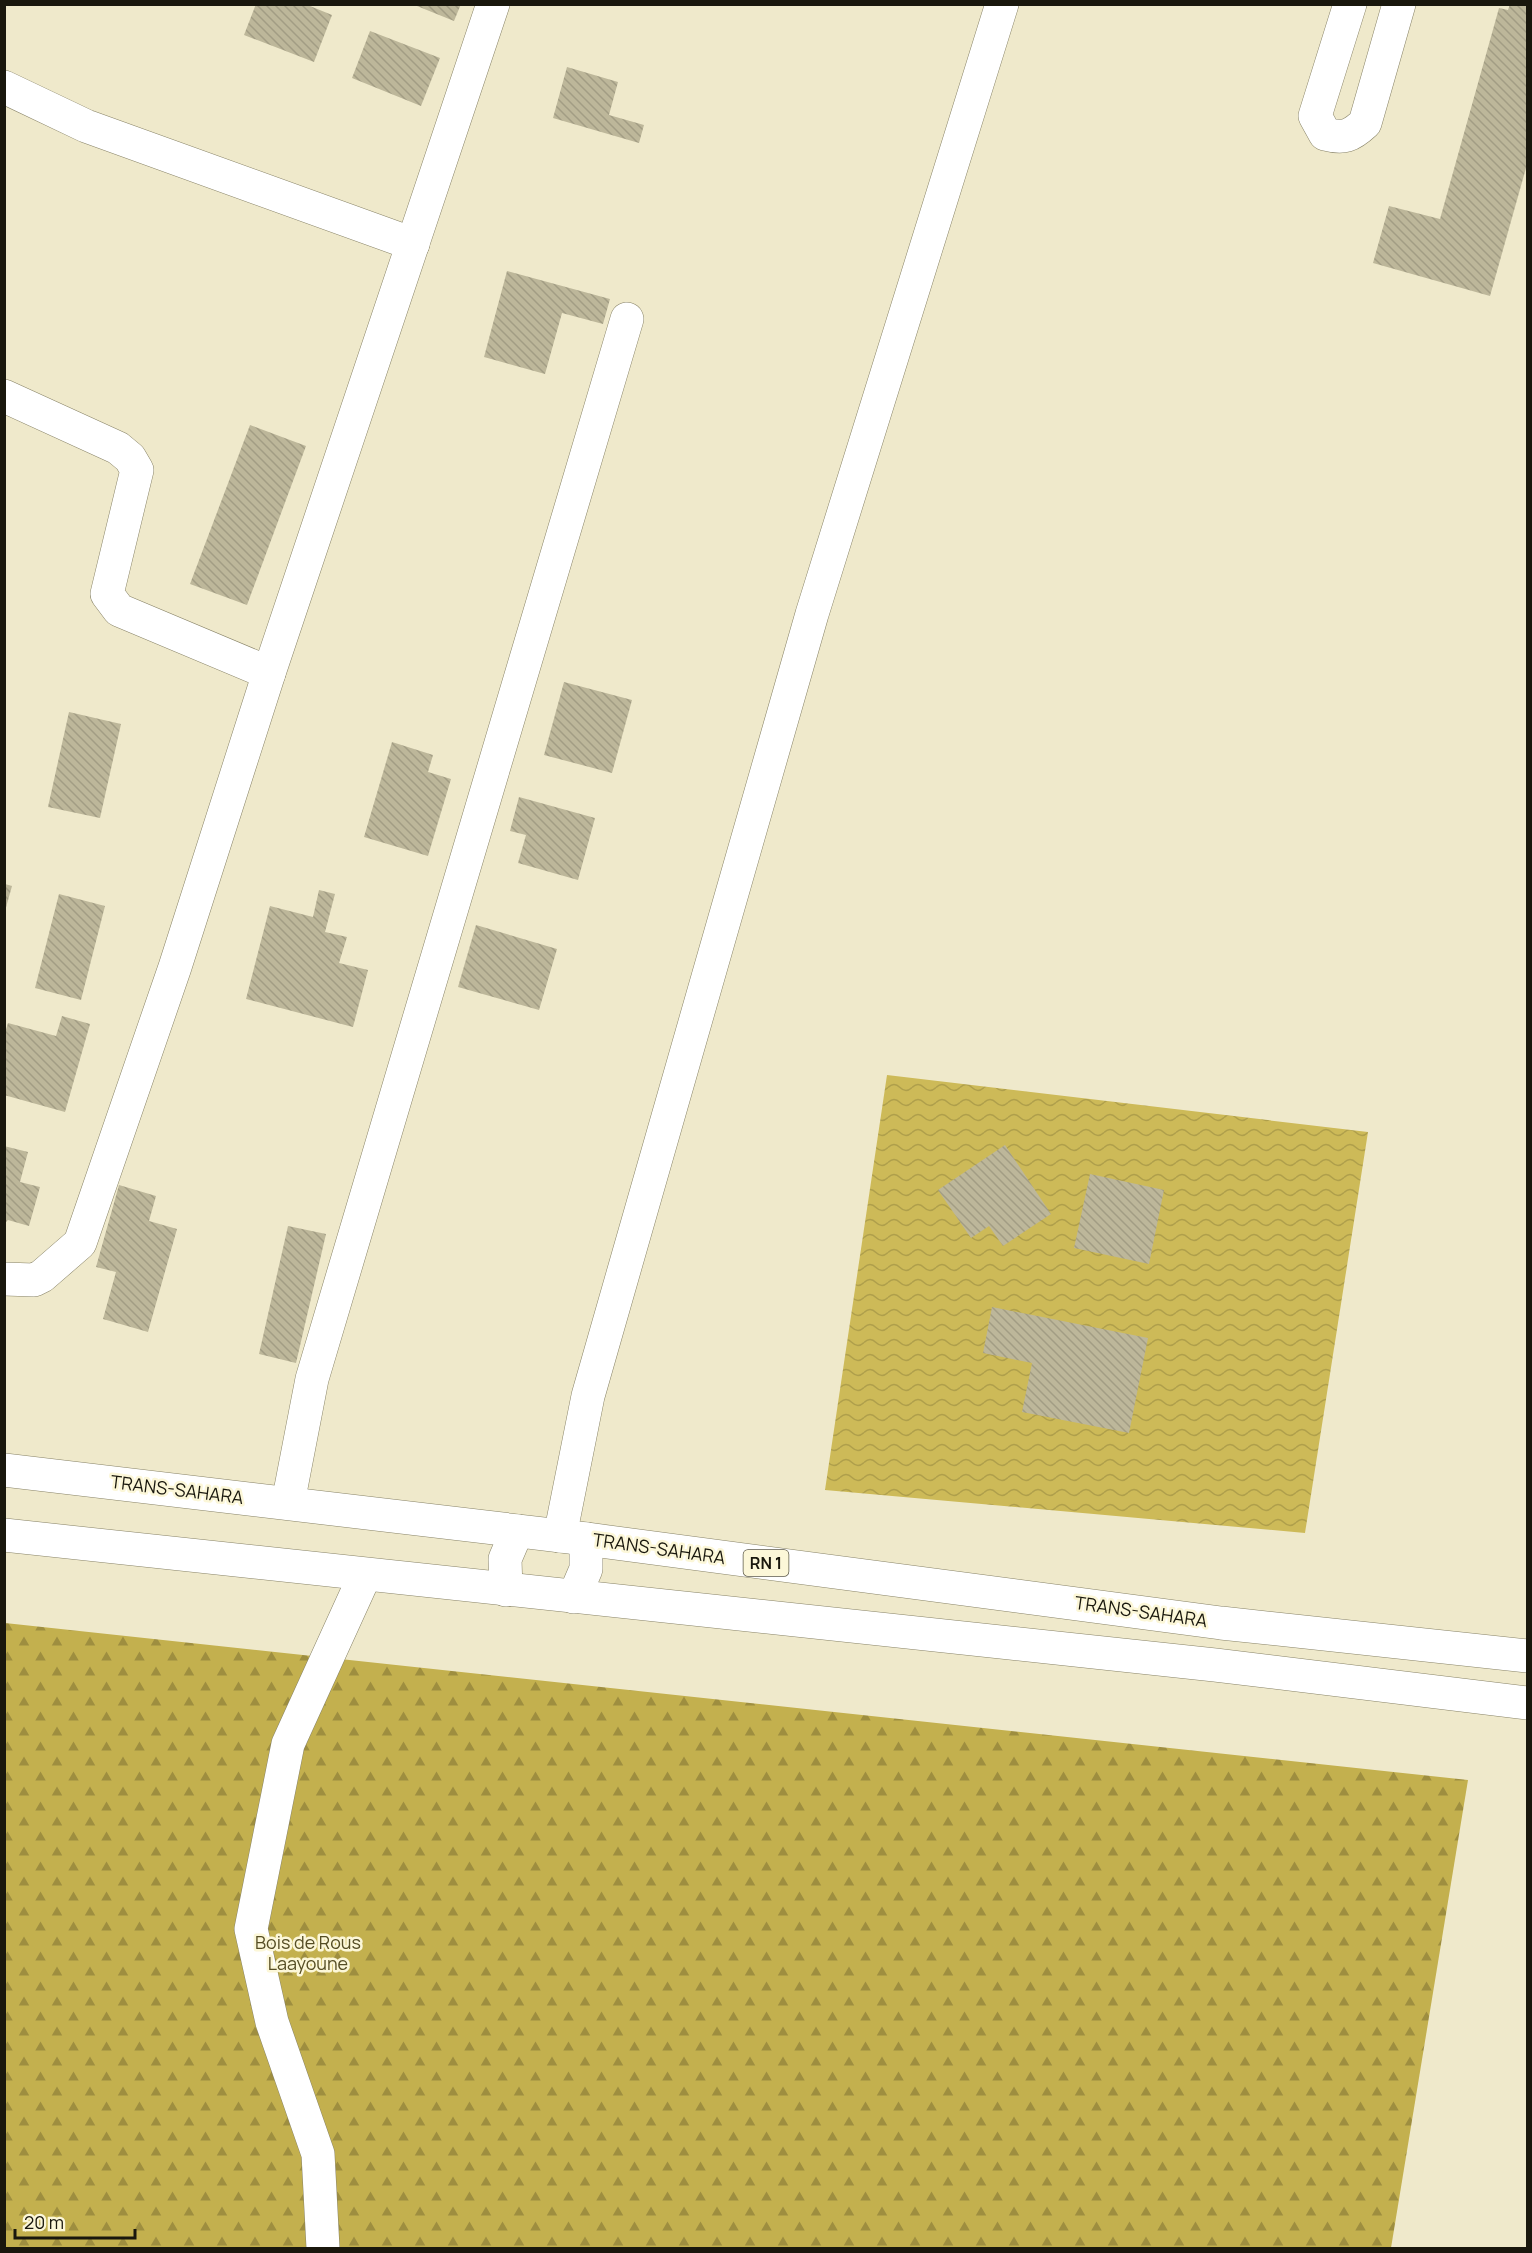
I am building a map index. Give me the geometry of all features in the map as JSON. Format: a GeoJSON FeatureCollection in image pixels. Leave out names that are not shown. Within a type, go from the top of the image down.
{"type":"FeatureCollection","features":[{"type":"Feature","properties":{"kind":"main road"},"geometry":{"type":"LineString","coordinates":[[4,1279],[34,1280],[60,1263],[80,1243],[179,956],[269,673],[492,4]]}},
{"type":"Feature","properties":{"kind":"main road"},"geometry":{"type":"LineString","coordinates":[[574,1598],[586,1569],[573,1537],[588,1396],[806,637],[1002,4]]}},
{"type":"Feature","properties":{"kind":"main road"},"geometry":{"type":"LineString","coordinates":[[1350,4],[1315,116],[1325,134],[1341,138],[1351,136],[1365,123],[1399,4]]}},
{"type":"Feature","properties":{"kind":"main road"},"geometry":{"type":"LineString","coordinates":[[4,87],[86,126],[413,244]]}},
{"type":"Feature","properties":{"kind":"main road"},"geometry":{"type":"LineString","coordinates":[[288,1503],[312,1379],[627,319]]}},
{"type":"Feature","properties":{"kind":"main road"},"geometry":{"type":"LineString","coordinates":[[4,396],[117,448],[130,458],[137,470],[107,594],[119,610],[269,673]]}},
{"type":"Feature","properties":{"kind":"main road","name":"TRANS-SAHARA"},"geometry":{"type":"LineString","coordinates":[[4,1470],[573,1537],[1221,1623],[1527,1656]]}},
{"type":"Feature","properties":{"kind":"main road"},"geometry":{"type":"LineString","coordinates":[[506,1590],[505,1559],[517,1531]]}},
{"type":"Feature","properties":{"kind":"main road"},"geometry":{"type":"LineString","coordinates":[[4,1535],[1203,1664],[1527,1703]]}},
{"type":"Feature","properties":{"kind":"main road"},"geometry":{"type":"LineString","coordinates":[[323,2248],[318,2154],[272,2022],[251,1929],[288,1744],[365,1575]]}},
{"type":"Feature","properties":{"kind":"green space","name":"Bois de Rous Laayoune"},"geometry":{"type":"Polygon","coordinates":[[[5,1623],[1468,1780],[1391,2248],[5,2248],[5,1623]]]}},
{"type":"Feature","properties":{"kind":"water"},"geometry":{"type":"Polygon","coordinates":[[[887,1075],[1368,1132],[1305,1533],[825,1490],[887,1075]]]}},
{"type":"Feature","properties":{"kind":"building"},"geometry":{"type":"Polygon","coordinates":[[[256,4],[305,4],[332,15],[314,62],[244,35],[256,4]]]}},
{"type":"Feature","properties":{"kind":"building"},"geometry":{"type":"Polygon","coordinates":[[[412,4],[461,4],[454,21],[412,4]]]}},
{"type":"Feature","properties":{"kind":"building"},"geometry":{"type":"Polygon","coordinates":[[[1510,4],[1528,4],[1528,161],[1490,296],[1373,263],[1389,206],[1440,219],[1499,8],[1508,10],[1510,4]]]}},
{"type":"Feature","properties":{"kind":"building"},"geometry":{"type":"Polygon","coordinates":[[[370,31],[440,58],[421,106],[352,78],[370,31]]]}},
{"type":"Feature","properties":{"kind":"building"},"geometry":{"type":"Polygon","coordinates":[[[567,67],[618,82],[609,115],[644,125],[639,143],[553,118],[567,67]]]}},
{"type":"Feature","properties":{"kind":"building"},"geometry":{"type":"Polygon","coordinates":[[[507,271],[610,299],[603,324],[562,313],[545,374],[484,357],[507,271]]]}},
{"type":"Feature","properties":{"kind":"building"},"geometry":{"type":"Polygon","coordinates":[[[250,425],[306,446],[247,605],[190,584],[250,425]]]}},
{"type":"Feature","properties":{"kind":"building"},"geometry":{"type":"Polygon","coordinates":[[[564,682],[632,700],[612,773],[544,755],[564,682]]]}},
{"type":"Feature","properties":{"kind":"building"},"geometry":{"type":"Polygon","coordinates":[[[69,712],[121,724],[100,818],[48,807],[69,712]]]}},
{"type":"Feature","properties":{"kind":"building"},"geometry":{"type":"Polygon","coordinates":[[[392,742],[433,755],[428,772],[451,779],[428,856],[364,837],[392,742]]]}},
{"type":"Feature","properties":{"kind":"building"},"geometry":{"type":"Polygon","coordinates":[[[519,797],[595,818],[578,880],[518,863],[526,835],[510,831],[519,797]]]}},
{"type":"Feature","properties":{"kind":"building"},"geometry":{"type":"Polygon","coordinates":[[[5,884],[12,886],[5,911],[5,884]]]}},
{"type":"Feature","properties":{"kind":"building"},"geometry":{"type":"Polygon","coordinates":[[[319,890],[335,894],[325,932],[347,937],[339,963],[368,970],[353,1027],[246,999],[270,906],[313,917],[319,890]]]}},
{"type":"Feature","properties":{"kind":"building"},"geometry":{"type":"Polygon","coordinates":[[[59,894],[105,906],[81,1000],[35,988],[59,894]]]}},
{"type":"Feature","properties":{"kind":"building"},"geometry":{"type":"Polygon","coordinates":[[[476,925],[557,949],[539,1010],[458,987],[476,925]]]}},
{"type":"Feature","properties":{"kind":"building"},"geometry":{"type":"Polygon","coordinates":[[[62,1016],[90,1024],[65,1112],[4,1095],[4,1036],[8,1023],[56,1036],[62,1016]]]}},
{"type":"Feature","properties":{"kind":"building"},"geometry":{"type":"Polygon","coordinates":[[[1005,1145],[1051,1214],[1003,1246],[989,1226],[971,1238],[938,1190],[1005,1145]]]}},
{"type":"Feature","properties":{"kind":"building"},"geometry":{"type":"Polygon","coordinates":[[[4,1146],[28,1152],[20,1182],[40,1187],[29,1226],[8,1220],[4,1224],[4,1146]]]}},
{"type":"Feature","properties":{"kind":"building"},"geometry":{"type":"Polygon","coordinates":[[[1090,1174],[1164,1190],[1149,1264],[1074,1248],[1090,1174]]]}},
{"type":"Feature","properties":{"kind":"building"},"geometry":{"type":"Polygon","coordinates":[[[119,1185],[156,1196],[149,1221],[177,1229],[148,1332],[103,1319],[116,1272],[96,1267],[119,1185]]]}},
{"type":"Feature","properties":{"kind":"building"},"geometry":{"type":"Polygon","coordinates":[[[288,1226],[326,1234],[296,1363],[259,1354],[288,1226]]]}},
{"type":"Feature","properties":{"kind":"building"},"geometry":{"type":"Polygon","coordinates":[[[992,1307],[1148,1338],[1129,1433],[1022,1412],[1032,1363],[983,1353],[992,1307]]]}}]}
